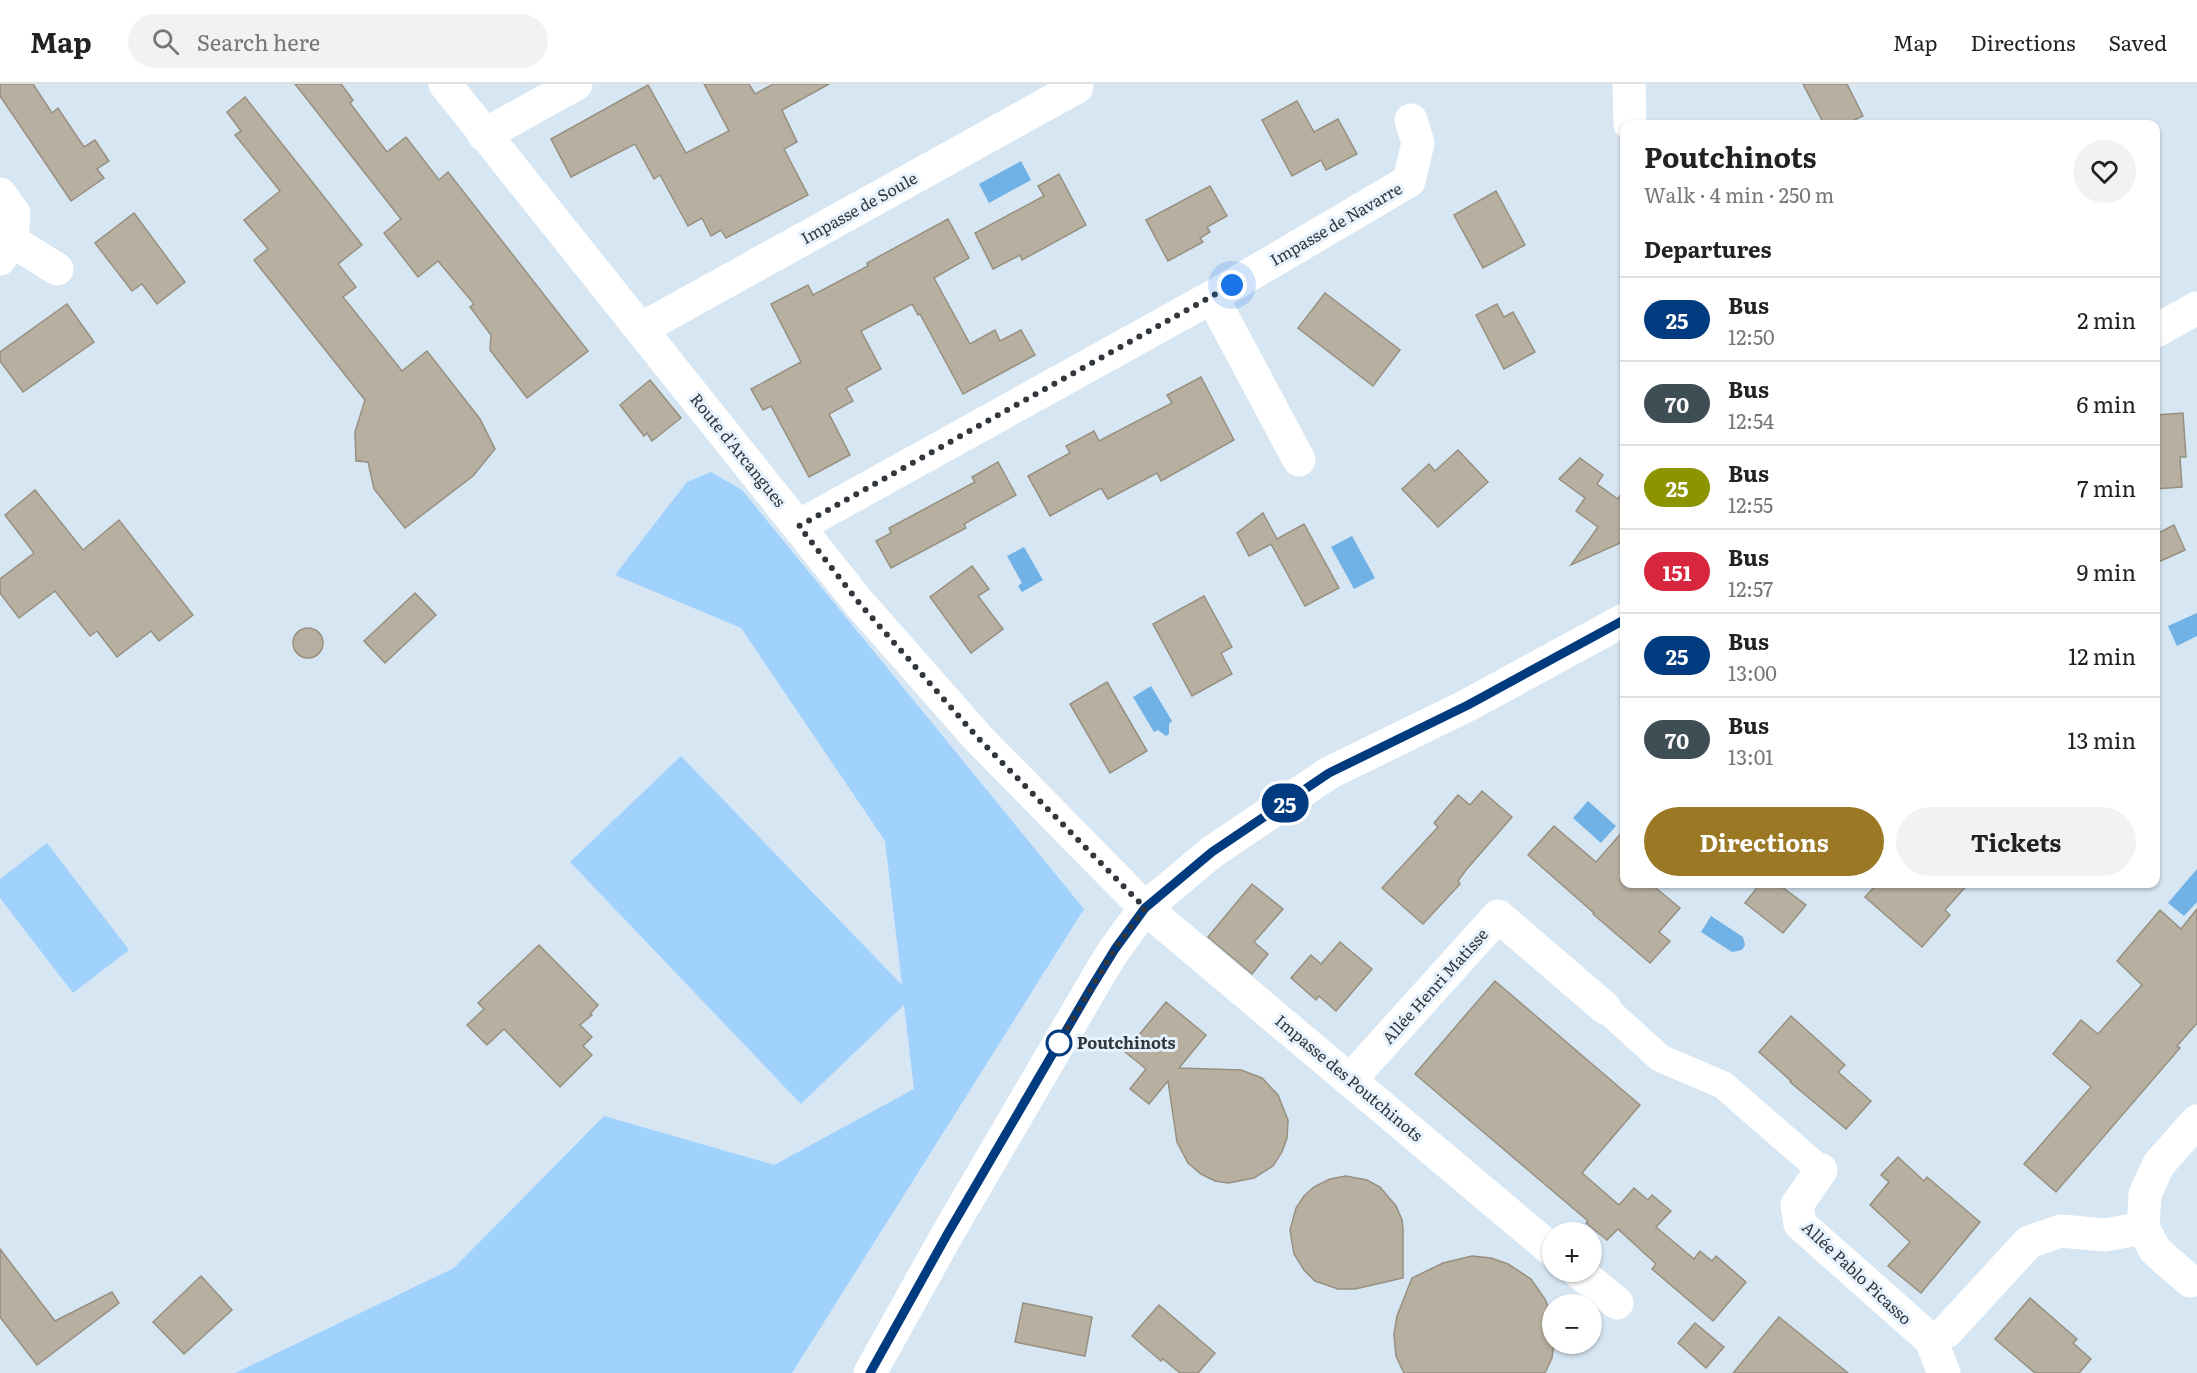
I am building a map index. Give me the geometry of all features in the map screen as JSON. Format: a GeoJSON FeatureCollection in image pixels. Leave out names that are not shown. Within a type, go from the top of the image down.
{"type":"FeatureCollection","features":[{"type":"Feature","properties":{"kind":"street","name":"Route d'Arcangues"},"geometry":{"type":"LineString","coordinates":[[445,84],[860,604],[978,738],[1145,908]]}},
{"type":"Feature","properties":{"kind":"street"},"geometry":{"type":"LineString","coordinates":[[484,135],[576,84]]}},
{"type":"Feature","properties":{"kind":"street"},"geometry":{"type":"LineString","coordinates":[[1629,84],[1630,120]]}},
{"type":"Feature","properties":{"kind":"street","name":"Impasse de Soule"},"geometry":{"type":"LineString","coordinates":[[641,329],[1077,87]]}},
{"type":"Feature","properties":{"kind":"street","name":"Impasse de Navarre"},"geometry":{"type":"LineString","coordinates":[[799,526],[1212,297],[1408,181],[1418,143],[1411,120]]}},
{"type":"Feature","properties":{"kind":"street"},"geometry":{"type":"LineString","coordinates":[[0,194],[14,213],[6,250],[57,269]]}},
{"type":"Feature","properties":{"kind":"street"},"geometry":{"type":"LineString","coordinates":[[1212,297],[1299,460]]}},
{"type":"Feature","properties":{"kind":"street"},"geometry":{"type":"LineString","coordinates":[[2160,329],[2197,308]]}},
{"type":"Feature","properties":{"kind":"street"},"geometry":{"type":"LineString","coordinates":[[870,1373],[948,1233],[1097,978],[1145,908],[1212,852],[1329,773],[1468,705],[1620,622]]}},
{"type":"Feature","properties":{"kind":"street","name":"Impasse des Poutchinots"},"geometry":{"type":"LineString","coordinates":[[1145,908],[1542,1242]]}},
{"type":"Feature","properties":{"kind":"street","name":"Allée Henri Matisse"},"geometry":{"type":"LineString","coordinates":[[1350,1080],[1498,916],[1605,1008]]}},
{"type":"Feature","properties":{"kind":"street"},"geometry":{"type":"LineString","coordinates":[[1605,1008],[1660,1058],[1723,1085],[1821,1170]]}},
{"type":"Feature","properties":{"kind":"street"},"geometry":{"type":"LineString","coordinates":[[2190,1281],[2155,1250],[2143,1228],[2145,1194],[2159,1164],[2197,1121]]}},
{"type":"Feature","properties":{"kind":"street","name":"Allée Pablo Picasso"},"geometry":{"type":"LineString","coordinates":[[1821,1170],[1797,1205],[1800,1224],[1931,1340],[1944,1373]]}},
{"type":"Feature","properties":{"kind":"street"},"geometry":{"type":"LineString","coordinates":[[1931,1340],[1946,1332],[2029,1242],[2061,1231],[2105,1235],[2143,1228]]}},
{"type":"Feature","properties":{"kind":"street"},"geometry":{"type":"LineString","coordinates":[[1591,1282],[1617,1303]]}},
{"type":"Feature","properties":{"kind":"shaded area"},"geometry":{"type":"Polygon","coordinates":[[[1021,161],[1031,180],[989,203],[979,184],[1021,161]]]}},
{"type":"Feature","properties":{"kind":"shaded area"},"geometry":{"type":"Polygon","coordinates":[[[711,472],[742,490],[1084,909],[792,1373],[235,1373],[454,1268],[604,1116],[774,1165],[914,1089],[904,1005],[801,1104],[570,862],[681,756],[902,985],[885,841],[741,628],[615,575],[687,482],[711,472]]]}},
{"type":"Feature","properties":{"kind":"shaded area"},"geometry":{"type":"Polygon","coordinates":[[[1352,536],[1375,578],[1354,589],[1331,547],[1352,536]]]}},
{"type":"Feature","properties":{"kind":"shaded area"},"geometry":{"type":"Polygon","coordinates":[[[1024,547],[1043,580],[1022,592],[1018,586],[1022,583],[1007,556],[1024,547]]]}},
{"type":"Feature","properties":{"kind":"shaded area"},"geometry":{"type":"Polygon","coordinates":[[[2197,613],[2197,636],[2177,646],[2168,626],[2197,613]]]}},
{"type":"Feature","properties":{"kind":"shaded area"},"geometry":{"type":"Polygon","coordinates":[[[1151,686],[1172,721],[1169,724],[1169,734],[1166,736],[1158,730],[1154,732],[1133,697],[1151,686]]]}},
{"type":"Feature","properties":{"kind":"shaded area"},"geometry":{"type":"Polygon","coordinates":[[[1588,801],[1616,826],[1601,843],[1573,818],[1588,801]]]}},
{"type":"Feature","properties":{"kind":"shaded area"},"geometry":{"type":"Polygon","coordinates":[[[47,843],[129,950],[73,993],[0,898],[0,879],[47,843]]]}},
{"type":"Feature","properties":{"kind":"shaded area"},"geometry":{"type":"Polygon","coordinates":[[[2197,869],[2197,902],[2184,916],[2168,903],[2197,869]]]}},
{"type":"Feature","properties":{"kind":"shaded area"},"geometry":{"type":"Polygon","coordinates":[[[1711,916],[1743,937],[1745,945],[1742,950],[1732,952],[1701,932],[1711,916]]]}},
{"type":"Feature","properties":{"kind":"building"},"geometry":{"type":"Polygon","coordinates":[[[0,84],[33,84],[52,113],[58,108],[84,147],[95,140],[109,161],[97,169],[104,178],[71,201],[0,96],[0,84]]]}},
{"type":"Feature","properties":{"kind":"building"},"geometry":{"type":"Polygon","coordinates":[[[295,84],[341,84],[353,100],[350,103],[387,152],[406,137],[439,180],[448,172],[588,351],[527,398],[490,350],[491,335],[470,307],[474,304],[438,261],[418,277],[384,233],[401,219],[295,84]]]}},
{"type":"Feature","properties":{"kind":"building"},"geometry":{"type":"Polygon","coordinates":[[[704,84],[749,84],[755,94],[773,84],[829,84],[782,110],[797,142],[784,149],[808,195],[726,238],[721,230],[711,236],[702,218],[688,226],[660,175],[654,179],[635,144],[571,177],[551,139],[648,85],[686,153],[729,131],[704,84]]]}},
{"type":"Feature","properties":{"kind":"building"},"geometry":{"type":"Polygon","coordinates":[[[1803,84],[1847,84],[1863,116],[1854,120],[1822,120],[1803,84]]]}},
{"type":"Feature","properties":{"kind":"building"},"geometry":{"type":"Polygon","coordinates":[[[245,97],[362,245],[338,264],[356,287],[343,297],[402,371],[427,351],[480,419],[495,449],[473,476],[405,528],[374,489],[368,462],[356,461],[355,432],[365,400],[254,260],[268,249],[244,220],[280,191],[235,135],[241,131],[227,112],[245,97]]]}},
{"type":"Feature","properties":{"kind":"building"},"geometry":{"type":"Polygon","coordinates":[[[1297,101],[1314,132],[1338,119],[1357,154],[1326,170],[1321,160],[1292,176],[1262,120],[1297,101]]]}},
{"type":"Feature","properties":{"kind":"building"},"geometry":{"type":"Polygon","coordinates":[[[1059,174],[1086,225],[1022,260],[1020,255],[993,269],[975,233],[1044,196],[1038,186],[1059,174]]]}},
{"type":"Feature","properties":{"kind":"building"},"geometry":{"type":"Polygon","coordinates":[[[1210,186],[1227,216],[1207,227],[1210,232],[1200,238],[1203,242],[1168,261],[1146,220],[1210,186]]]}},
{"type":"Feature","properties":{"kind":"building"},"geometry":{"type":"Polygon","coordinates":[[[1496,191],[1525,245],[1483,268],[1454,215],[1496,191]]]}},
{"type":"Feature","properties":{"kind":"building"},"geometry":{"type":"Polygon","coordinates":[[[134,213],[185,282],[157,304],[142,284],[132,291],[95,243],[134,213]]]}},
{"type":"Feature","properties":{"kind":"building"},"geometry":{"type":"Polygon","coordinates":[[[948,219],[969,258],[934,278],[970,344],[995,330],[1000,341],[1021,330],[1035,355],[963,394],[920,314],[918,315],[912,304],[861,331],[881,369],[846,388],[853,401],[829,414],[850,455],[809,477],[771,406],[763,410],[751,389],[801,362],[771,304],[808,285],[813,295],[948,219]]]}},
{"type":"Feature","properties":{"kind":"building"},"geometry":{"type":"Polygon","coordinates":[[[1325,293],[1400,350],[1373,386],[1298,328],[1325,293]]]}},
{"type":"Feature","properties":{"kind":"building"},"geometry":{"type":"Polygon","coordinates":[[[67,304],[94,342],[23,392],[0,361],[0,352],[67,304]]]}},
{"type":"Feature","properties":{"kind":"building"},"geometry":{"type":"Polygon","coordinates":[[[1497,304],[1504,317],[1513,312],[1535,352],[1504,369],[1476,315],[1497,304]]]}},
{"type":"Feature","properties":{"kind":"building"},"geometry":{"type":"Polygon","coordinates":[[[1201,377],[1234,440],[1161,481],[1157,473],[1108,499],[1101,488],[1050,516],[1028,476],[1070,453],[1066,446],[1094,431],[1099,441],[1172,403],[1167,395],[1201,377]]]}},
{"type":"Feature","properties":{"kind":"building"},"geometry":{"type":"Polygon","coordinates":[[[650,380],[681,418],[652,441],[647,433],[644,436],[620,405],[650,380]]]}},
{"type":"Feature","properties":{"kind":"building"},"geometry":{"type":"Polygon","coordinates":[[[2183,413],[2186,457],[2180,457],[2182,487],[2160,489],[2160,415],[2183,413]]]}},
{"type":"Feature","properties":{"kind":"building"},"geometry":{"type":"Polygon","coordinates":[[[1458,450],[1488,482],[1438,527],[1402,489],[1429,464],[1435,471],[1458,450]]]}},
{"type":"Feature","properties":{"kind":"building"},"geometry":{"type":"Polygon","coordinates":[[[1580,458],[1603,475],[1597,484],[1618,499],[1620,496],[1620,543],[1571,565],[1598,527],[1576,511],[1585,498],[1559,479],[1580,458]]]}},
{"type":"Feature","properties":{"kind":"building"},"geometry":{"type":"Polygon","coordinates":[[[998,462],[1016,495],[964,524],[966,528],[891,568],[876,541],[891,533],[889,528],[975,482],[972,477],[998,462]]]}},
{"type":"Feature","properties":{"kind":"building"},"geometry":{"type":"Polygon","coordinates":[[[35,490],[83,550],[119,520],[193,615],[159,641],[151,631],[117,657],[97,631],[90,636],[55,591],[19,618],[0,593],[0,579],[34,553],[5,515],[35,490]]]}},
{"type":"Feature","properties":{"kind":"building"},"geometry":{"type":"Polygon","coordinates":[[[1263,513],[1277,539],[1304,524],[1339,588],[1305,606],[1271,544],[1249,556],[1237,533],[1263,513]]]}},
{"type":"Feature","properties":{"kind":"building"},"geometry":{"type":"Polygon","coordinates":[[[2174,525],[2185,550],[2160,561],[2160,532],[2174,525]]]}},
{"type":"Feature","properties":{"kind":"building"},"geometry":{"type":"Polygon","coordinates":[[[972,566],[989,589],[978,596],[1003,629],[971,653],[930,597],[972,566]]]}},
{"type":"Feature","properties":{"kind":"building"},"geometry":{"type":"Polygon","coordinates":[[[415,593],[436,615],[385,663],[364,641],[415,593]]]}},
{"type":"Feature","properties":{"kind":"building"},"geometry":{"type":"Polygon","coordinates":[[[1204,596],[1232,647],[1221,653],[1232,674],[1192,696],[1153,624],[1204,596]]]}},
{"type":"Feature","properties":{"kind":"building"},"geometry":{"type":"Polygon","coordinates":[[[308,628],[319,632],[323,643],[319,654],[308,658],[297,654],[293,643],[297,632],[308,628]]]}},
{"type":"Feature","properties":{"kind":"building"},"geometry":{"type":"Polygon","coordinates":[[[1107,682],[1147,751],[1110,773],[1070,704],[1107,682]]]}},
{"type":"Feature","properties":{"kind":"building"},"geometry":{"type":"Polygon","coordinates":[[[1482,791],[1512,817],[1466,870],[1458,881],[1460,884],[1423,924],[1382,888],[1438,827],[1434,823],[1458,795],[1470,805],[1482,791]]]}},
{"type":"Feature","properties":{"kind":"building"},"geometry":{"type":"Polygon","coordinates":[[[1554,826],[1596,862],[1620,835],[1620,888],[1656,888],[1680,908],[1659,932],[1670,941],[1650,963],[1528,855],[1554,826]]]}},
{"type":"Feature","properties":{"kind":"building"},"geometry":{"type":"Polygon","coordinates":[[[1252,884],[1283,909],[1254,942],[1268,954],[1252,974],[1208,937],[1252,884]]]}},
{"type":"Feature","properties":{"kind":"building"},"geometry":{"type":"Polygon","coordinates":[[[1757,888],[1783,888],[1806,905],[1783,933],[1745,903],[1757,888]]]}},
{"type":"Feature","properties":{"kind":"building"},"geometry":{"type":"Polygon","coordinates":[[[1873,888],[1964,888],[1945,910],[1950,915],[1922,947],[1865,897],[1873,888]]]}},
{"type":"Feature","properties":{"kind":"building"},"geometry":{"type":"Polygon","coordinates":[[[2197,909],[2197,1023],[2177,1046],[2180,1048],[2056,1192],[2024,1164],[2091,1087],[2053,1054],[2081,1020],[2098,1034],[2142,985],[2117,961],[2160,910],[2181,929],[2197,909]]]}},
{"type":"Feature","properties":{"kind":"building"},"geometry":{"type":"Polygon","coordinates":[[[1340,942],[1372,969],[1336,1011],[1319,996],[1316,1000],[1291,978],[1311,955],[1321,964],[1340,942]]]}},
{"type":"Feature","properties":{"kind":"building"},"geometry":{"type":"Polygon","coordinates":[[[539,945],[598,1005],[590,1014],[592,1015],[580,1025],[592,1037],[583,1046],[592,1055],[560,1087],[504,1029],[487,1045],[467,1025],[484,1009],[478,1003],[539,945]]]}},
{"type":"Feature","properties":{"kind":"building"},"geometry":{"type":"Polygon","coordinates":[[[1495,981],[1640,1105],[1582,1173],[1619,1205],[1634,1188],[1648,1200],[1652,1195],[1671,1211],[1656,1227],[1694,1259],[1700,1251],[1712,1261],[1716,1256],[1746,1282],[1713,1321],[1652,1269],[1656,1264],[1618,1229],[1607,1240],[1602,1236],[1602,1222],[1587,1222],[1415,1074],[1495,981]]]}},
{"type":"Feature","properties":{"kind":"building"},"geometry":{"type":"Polygon","coordinates":[[[1166,1002],[1206,1035],[1179,1068],[1241,1070],[1262,1078],[1278,1095],[1288,1120],[1287,1138],[1273,1166],[1254,1178],[1228,1183],[1215,1181],[1201,1174],[1188,1163],[1177,1142],[1168,1081],[1149,1104],[1130,1089],[1146,1069],[1125,1052],[1166,1002]]]}},
{"type":"Feature","properties":{"kind":"building"},"geometry":{"type":"Polygon","coordinates":[[[1791,1016],[1845,1065],[1838,1072],[1871,1101],[1846,1129],[1790,1082],[1759,1052],[1791,1016]]]}},
{"type":"Feature","properties":{"kind":"building"},"geometry":{"type":"Polygon","coordinates":[[[1898,1157],[1924,1181],[1927,1177],[1980,1222],[1921,1293],[1888,1266],[1910,1242],[1870,1205],[1889,1182],[1881,1175],[1898,1157]]]}},
{"type":"Feature","properties":{"kind":"building"},"geometry":{"type":"Polygon","coordinates":[[[1346,1176],[1367,1180],[1380,1187],[1396,1206],[1403,1228],[1403,1278],[1355,1289],[1338,1289],[1315,1281],[1304,1270],[1294,1254],[1290,1230],[1296,1208],[1304,1196],[1314,1187],[1330,1179],[1346,1176]]]}},
{"type":"Feature","properties":{"kind":"building"},"geometry":{"type":"Polygon","coordinates":[[[0,1249],[55,1321],[112,1292],[119,1303],[37,1365],[0,1317],[0,1249]]]}},
{"type":"Feature","properties":{"kind":"building"},"geometry":{"type":"Polygon","coordinates":[[[1472,1256],[1491,1258],[1508,1264],[1531,1279],[1542,1295],[1542,1354],[1553,1354],[1545,1373],[1404,1373],[1396,1356],[1394,1334],[1397,1316],[1412,1278],[1443,1263],[1472,1256]]]}},
{"type":"Feature","properties":{"kind":"building"},"geometry":{"type":"Polygon","coordinates":[[[201,1276],[232,1310],[184,1354],[153,1322],[201,1276]]]}},
{"type":"Feature","properties":{"kind":"building"},"geometry":{"type":"Polygon","coordinates":[[[2030,1298],[2077,1339],[2073,1343],[2091,1359],[2079,1373],[2035,1373],[1995,1339],[2030,1298]]]}},
{"type":"Feature","properties":{"kind":"building"},"geometry":{"type":"Polygon","coordinates":[[[1023,1303],[1092,1317],[1085,1356],[1015,1342],[1023,1303]]]}},
{"type":"Feature","properties":{"kind":"building"},"geometry":{"type":"Polygon","coordinates":[[[1159,1305],[1215,1353],[1198,1373],[1180,1373],[1163,1359],[1161,1361],[1132,1336],[1159,1305]]]}},
{"type":"Feature","properties":{"kind":"building"},"geometry":{"type":"Polygon","coordinates":[[[1779,1317],[1848,1373],[1733,1373],[1779,1317]]]}},
{"type":"Feature","properties":{"kind":"building"},"geometry":{"type":"Polygon","coordinates":[[[1695,1323],[1724,1347],[1706,1368],[1678,1343],[1695,1323]]]}},
{"type":"Feature","properties":{"kind":"bus line","name":"25"},"geometry":{"type":"LineString","coordinates":[[870,1373],[948,1233],[1091,988],[1115,949],[1145,908],[1212,852],[1329,773],[1468,705],[1620,622]]}},
{"type":"Feature","properties":{"kind":"place","name":"Poutchinots"},"geometry":{"type":"Point","coordinates":[1059,1043]}},
{"type":"Feature","properties":{"kind":"route"},"geometry":{"type":"LineString","coordinates":[[1059,1043],[1055,1049],[1115,949],[1145,908],[978,738],[860,604],[799,526],[1232,285]]}}]}
